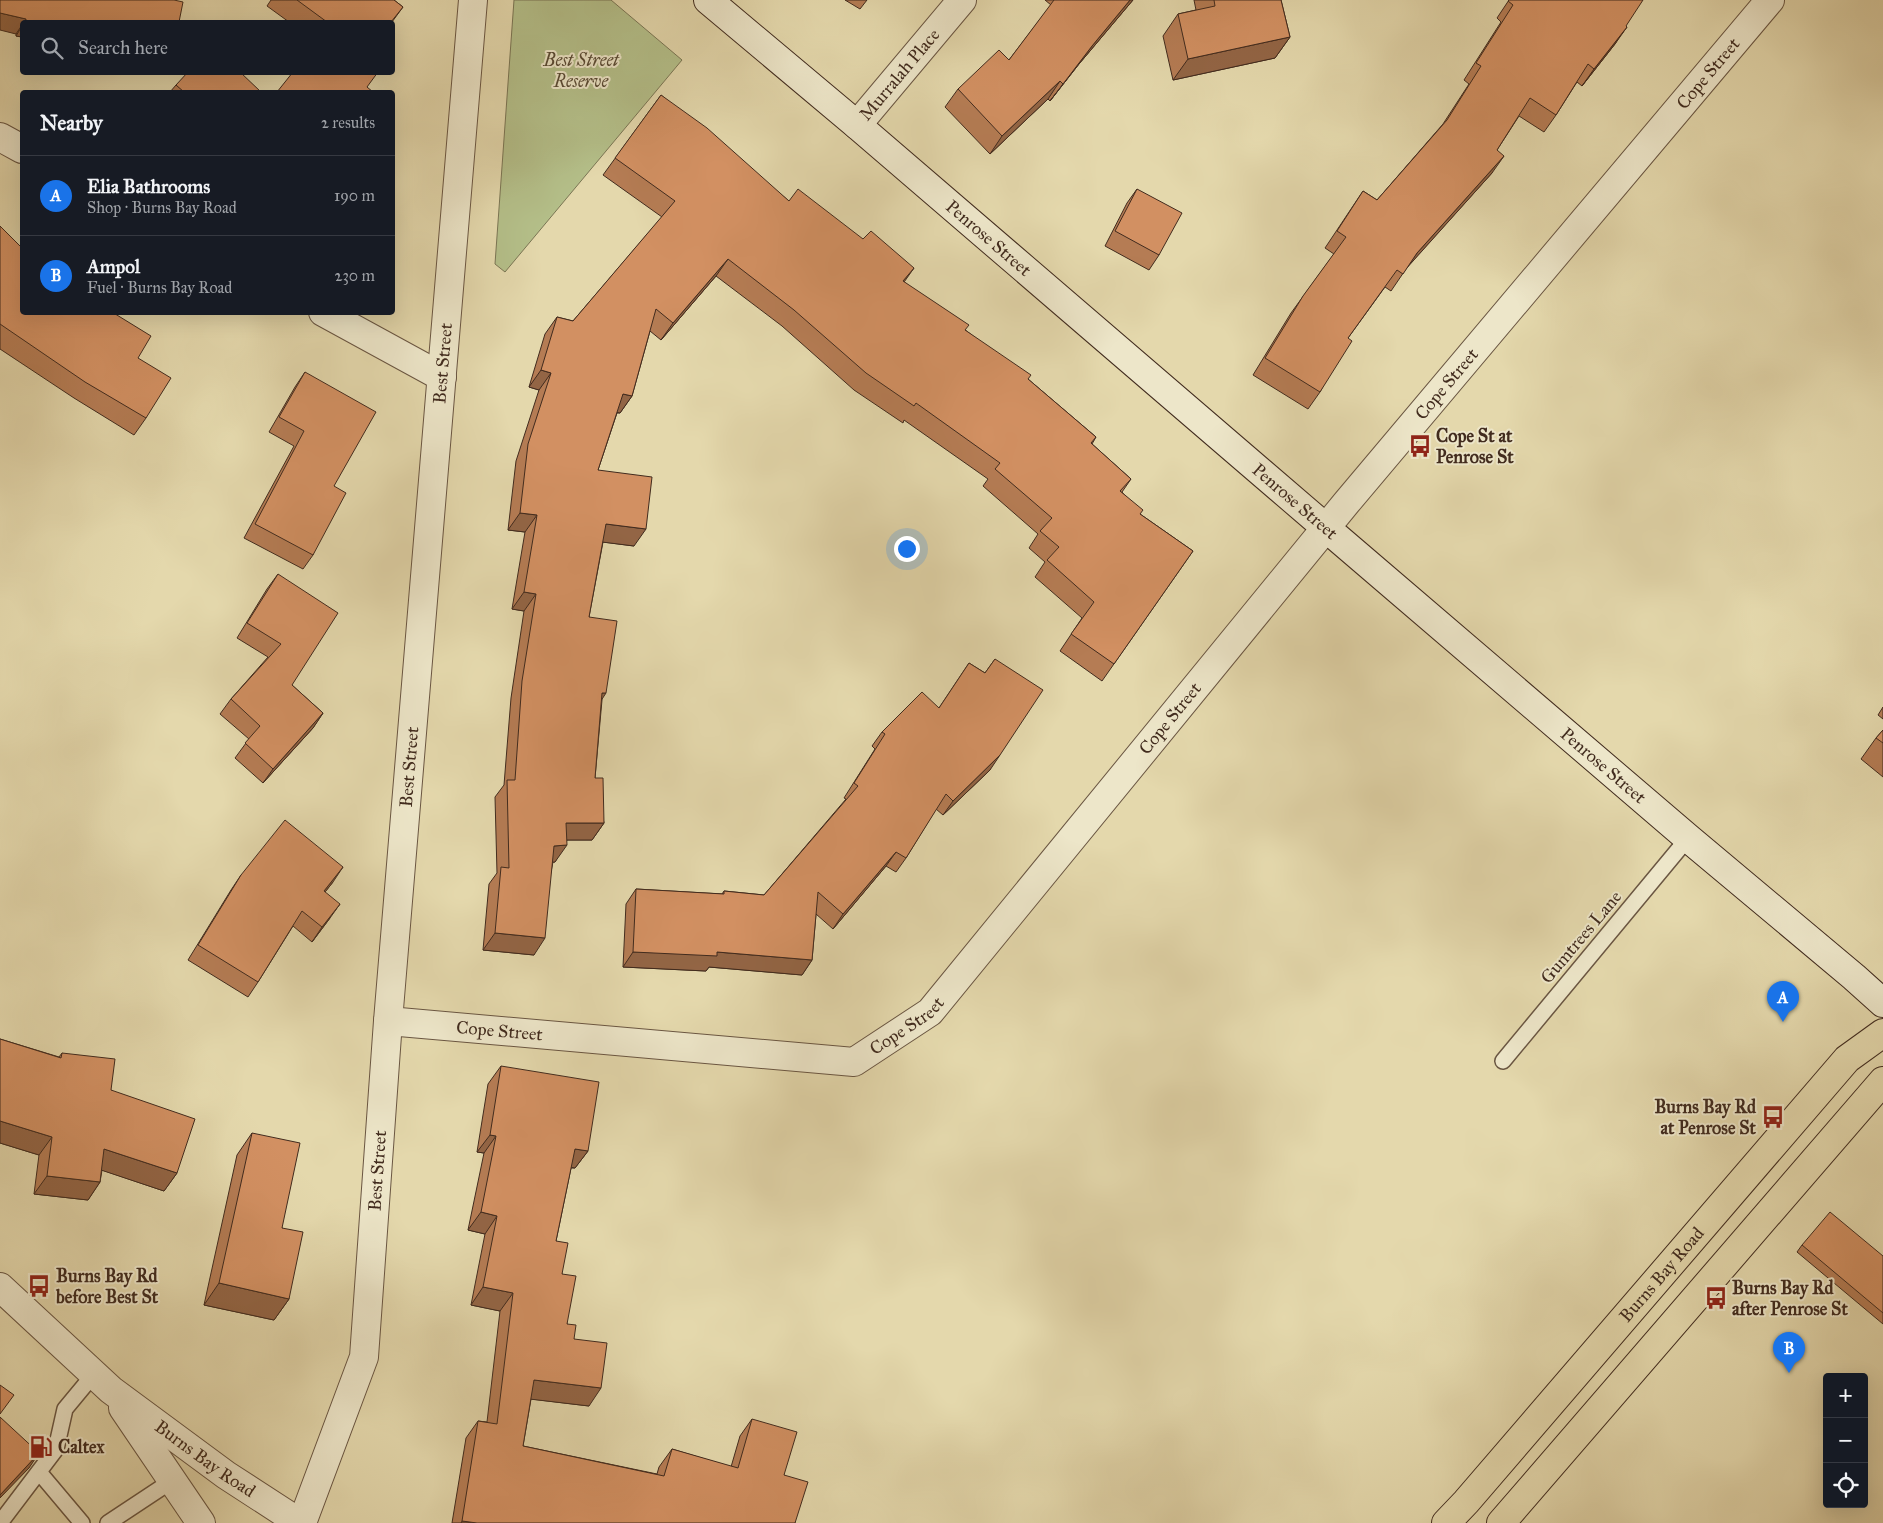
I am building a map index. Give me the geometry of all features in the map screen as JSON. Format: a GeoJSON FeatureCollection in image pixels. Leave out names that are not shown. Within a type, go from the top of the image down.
{"type":"FeatureCollection","features":[{"type":"Feature","properties":{"kind":"main road","name":"Burns Bay Road"},"geometry":{"type":"LineString","coordinates":[[1446,1523],[1847,1059],[1883,1033]]}},
{"type":"Feature","properties":{"kind":"main road"},"geometry":{"type":"LineString","coordinates":[[1501,1523],[1883,1081]]}},
{"type":"Feature","properties":{"kind":"street","name":"Best Street"},"geometry":{"type":"LineString","coordinates":[[301,1523],[364,1357],[388,1021],[473,0]]}},
{"type":"Feature","properties":{"kind":"street","name":"Penrose Street"},"geometry":{"type":"LineString","coordinates":[[708,0],[857,125],[1883,1003]]}},
{"type":"Feature","properties":{"kind":"street","name":"Murralah Place"},"geometry":{"type":"LineString","coordinates":[[857,125],[962,0]]}},
{"type":"Feature","properties":{"kind":"street","name":"Cope Street"},"geometry":{"type":"LineString","coordinates":[[388,1021],[854,1062],[930,1012],[1326,528],[1770,0]]}},
{"type":"Feature","properties":{"kind":"street"},"geometry":{"type":"LineString","coordinates":[[0,137],[20,148]]}},
{"type":"Feature","properties":{"kind":"street"},"geometry":{"type":"LineString","coordinates":[[328,315],[442,377]]}},
{"type":"Feature","properties":{"kind":"street","name":"Burns Bay Road"},"geometry":{"type":"LineString","coordinates":[[0,1287],[103,1382],[226,1475],[301,1523]]}},
{"type":"Feature","properties":{"kind":"street","name":"Burns Bay Road"},"geometry":{"type":"LineString","coordinates":[[103,1382],[173,1480],[201,1523]]}},
{"type":"Feature","properties":{"kind":"lane","name":"Gumtrees Lane"},"geometry":{"type":"LineString","coordinates":[[1503,1061],[1688,838]]}},
{"type":"Feature","properties":{"kind":"lane"},"geometry":{"type":"LineString","coordinates":[[0,1522],[56,1449],[64,1409],[103,1382]]}},
{"type":"Feature","properties":{"kind":"lane"},"geometry":{"type":"LineString","coordinates":[[39,1472],[82,1523]]}},
{"type":"Feature","properties":{"kind":"lane"},"geometry":{"type":"LineString","coordinates":[[108,1523],[173,1480]]}},
{"type":"Feature","properties":{"kind":"green space","name":"Best Street Reserve"},"geometry":{"type":"Polygon","coordinates":[[[514,0],[611,0],[682,60],[505,272],[495,264],[514,0]]]}},
{"type":"Feature","properties":{"kind":"building"},"geometry":{"type":"Polygon","coordinates":[[[0,0],[174,0],[183,2],[179,20],[26,20],[0,13],[0,0]]]}},
{"type":"Feature","properties":{"kind":"building"},"geometry":{"type":"Polygon","coordinates":[[[297,0],[394,0],[403,7],[393,20],[324,20],[297,0]]]}},
{"type":"Feature","properties":{"kind":"building"},"geometry":{"type":"Polygon","coordinates":[[[1054,0],[1130,0],[1063,84],[1060,81],[1002,136],[958,89],[999,50],[1009,60],[1054,0]]]}},
{"type":"Feature","properties":{"kind":"building"},"geometry":{"type":"Polygon","coordinates":[[[1214,0],[1281,0],[1290,37],[1188,59],[1178,14],[1215,6],[1214,0]]]}},
{"type":"Feature","properties":{"kind":"building"},"geometry":{"type":"Polygon","coordinates":[[[1509,0],[1643,0],[1627,27],[1594,69],[1588,64],[1556,115],[1530,98],[1497,150],[1504,156],[1417,253],[1403,274],[1397,270],[1348,338],[1352,341],[1320,392],[1265,358],[1303,296],[1346,237],[1337,231],[1363,191],[1377,200],[1447,120],[1481,66],[1476,63],[1513,5],[1509,0]]]}},
{"type":"Feature","properties":{"kind":"building"},"geometry":{"type":"Polygon","coordinates":[[[185,75],[243,75],[259,90],[182,90],[176,85],[185,75]]]}},
{"type":"Feature","properties":{"kind":"building"},"geometry":{"type":"Polygon","coordinates":[[[291,75],[376,75],[367,87],[371,90],[279,90],[291,75]]]}},
{"type":"Feature","properties":{"kind":"building"},"geometry":{"type":"Polygon","coordinates":[[[661,95],[707,128],[789,201],[798,189],[863,239],[871,231],[914,268],[903,281],[969,325],[965,330],[1031,375],[1028,379],[1096,437],[1091,443],[1131,479],[1120,491],[1143,510],[1140,514],[1193,551],[1114,664],[1071,634],[1094,602],[1047,560],[1059,547],[1040,531],[1052,518],[995,469],[1000,463],[916,403],[914,406],[866,373],[794,310],[728,259],[673,323],[656,309],[632,396],[623,394],[598,470],[652,477],[646,529],[606,524],[589,617],[617,621],[606,693],[602,693],[595,778],[603,778],[604,823],[566,823],[567,845],[554,846],[545,938],[495,933],[501,867],[509,868],[507,780],[515,780],[522,681],[536,594],[524,592],[537,515],[520,513],[528,444],[551,373],[541,370],[557,317],[573,321],[675,201],[615,158],[661,95]]]}},
{"type":"Feature","properties":{"kind":"building"},"geometry":{"type":"Polygon","coordinates":[[[1137,189],[1182,213],[1159,255],[1115,231],[1137,189]]]}},
{"type":"Feature","properties":{"kind":"building"},"geometry":{"type":"Polygon","coordinates":[[[0,226],[20,246],[20,315],[117,315],[151,336],[138,358],[171,378],[146,418],[85,382],[0,324],[0,226]]]}},
{"type":"Feature","properties":{"kind":"building"},"geometry":{"type":"Polygon","coordinates":[[[305,372],[376,412],[334,486],[346,493],[313,555],[255,524],[304,431],[279,417],[305,372]]]}},
{"type":"Feature","properties":{"kind":"building"},"geometry":{"type":"Polygon","coordinates":[[[278,574],[338,613],[292,685],[323,713],[273,769],[245,743],[260,726],[231,699],[281,644],[247,623],[278,574]]]}},
{"type":"Feature","properties":{"kind":"building"},"geometry":{"type":"Polygon","coordinates":[[[995,659],[1043,690],[1000,755],[953,801],[946,794],[906,858],[896,852],[843,914],[818,892],[812,960],[717,952],[717,956],[633,952],[636,889],[724,894],[724,891],[764,895],[858,786],[854,783],[885,734],[882,732],[922,692],[939,708],[969,663],[985,673],[995,659]]]}},
{"type":"Feature","properties":{"kind":"building"},"geometry":{"type":"Polygon","coordinates":[[[1883,730],[1883,743],[1876,738],[1883,730]]]}},
{"type":"Feature","properties":{"kind":"building"},"geometry":{"type":"Polygon","coordinates":[[[285,820],[343,867],[324,891],[340,904],[322,927],[302,911],[258,982],[198,945],[241,875],[285,820]]]}},
{"type":"Feature","properties":{"kind":"building"},"geometry":{"type":"Polygon","coordinates":[[[0,1039],[61,1058],[62,1053],[115,1059],[111,1090],[195,1119],[177,1173],[104,1149],[100,1182],[47,1176],[52,1137],[0,1121],[0,1039]]]}},
{"type":"Feature","properties":{"kind":"building"},"geometry":{"type":"Polygon","coordinates":[[[501,1066],[599,1082],[588,1151],[575,1149],[556,1241],[568,1243],[562,1274],[576,1276],[567,1324],[576,1325],[574,1339],[607,1343],[601,1388],[534,1380],[523,1446],[664,1476],[672,1449],[738,1468],[752,1419],[797,1432],[784,1475],[808,1482],[795,1523],[477,1523],[462,1521],[478,1421],[497,1424],[513,1293],[483,1287],[497,1216],[481,1212],[496,1136],[490,1135],[501,1066]]]}},
{"type":"Feature","properties":{"kind":"building"},"geometry":{"type":"Polygon","coordinates":[[[252,1133],[300,1143],[282,1228],[303,1232],[289,1299],[219,1283],[252,1133]]]}},
{"type":"Feature","properties":{"kind":"building"},"geometry":{"type":"Polygon","coordinates":[[[1830,1212],[1883,1256],[1883,1313],[1802,1245],[1830,1212]]]}},
{"type":"Feature","properties":{"kind":"building"},"geometry":{"type":"Polygon","coordinates":[[[0,1385],[14,1395],[0,1414],[0,1385]]]}},
{"type":"Feature","properties":{"kind":"building"},"geometry":{"type":"Polygon","coordinates":[[[0,1417],[39,1453],[0,1495],[0,1417]]]}},
{"type":"Feature","properties":{"kind":"place","name":"Cope St at Penrose St"},"geometry":{"type":"Point","coordinates":[1420,446]}},
{"type":"Feature","properties":{"kind":"place","name":"Elia Bathrooms"},"geometry":{"type":"Point","coordinates":[1783,1022]}},
{"type":"Feature","properties":{"kind":"place","name":"Burns Bay Rd at Penrose St"},"geometry":{"type":"Point","coordinates":[1773,1117]}},
{"type":"Feature","properties":{"kind":"place","name":"Burns Bay Rd before Best St"},"geometry":{"type":"Point","coordinates":[39,1286]}},
{"type":"Feature","properties":{"kind":"place","name":"Burns Bay Rd after Penrose St"},"geometry":{"type":"Point","coordinates":[1716,1298]}},
{"type":"Feature","properties":{"kind":"place","name":"Ampol"},"geometry":{"type":"Point","coordinates":[1789,1373]}},
{"type":"Feature","properties":{"kind":"place","name":"Caltex"},"geometry":{"type":"Point","coordinates":[41,1447]}}]}
